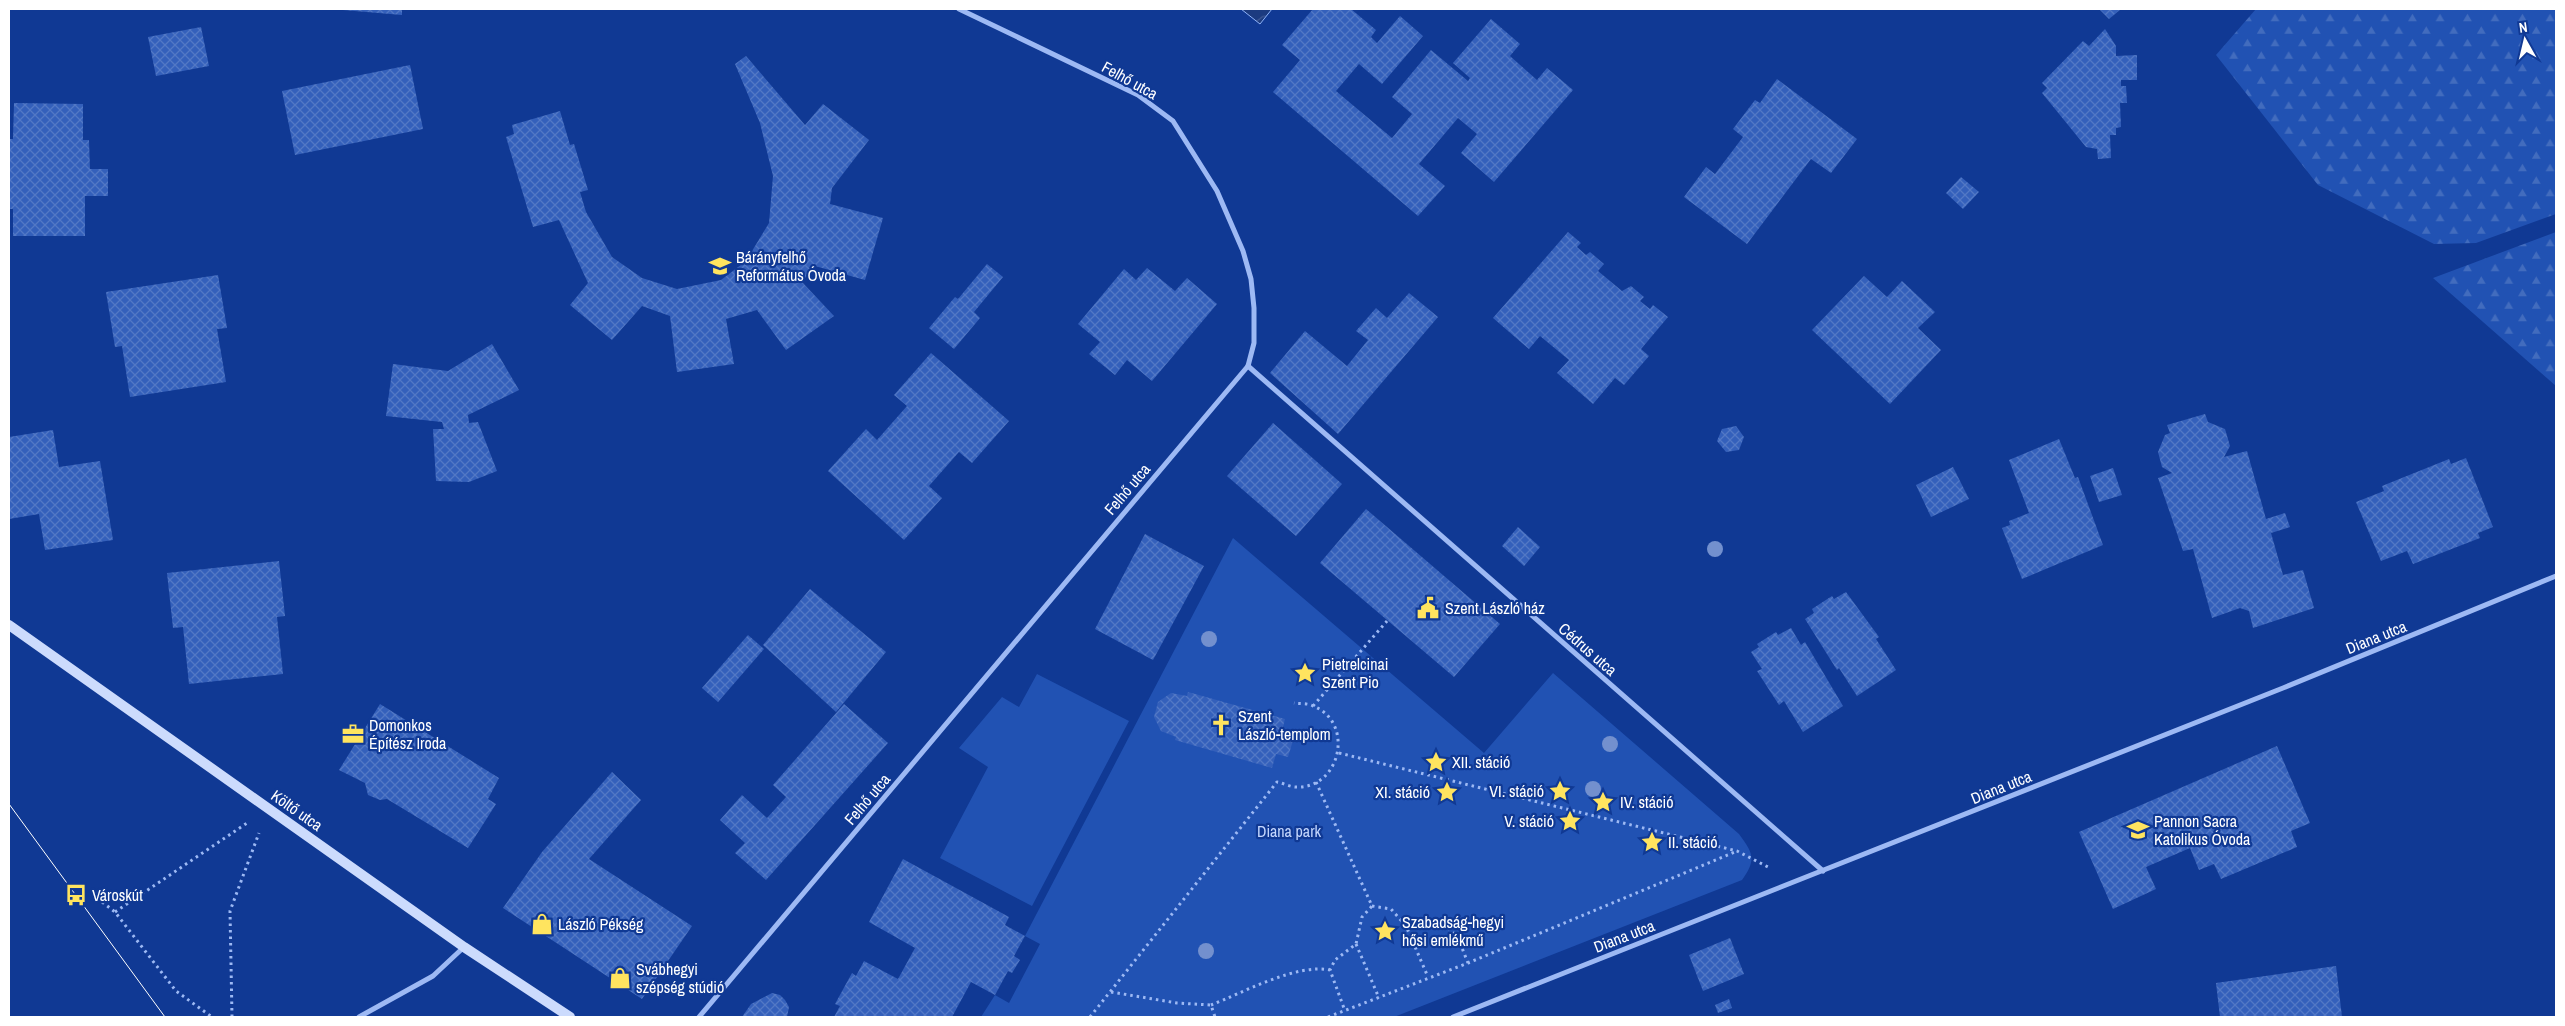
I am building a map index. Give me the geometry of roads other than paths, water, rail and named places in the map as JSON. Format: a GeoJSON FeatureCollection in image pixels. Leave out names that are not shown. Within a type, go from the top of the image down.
{"type":"FeatureCollection","features":[{"type":"Feature","properties":{"kind":"street","name":"Felhő utca"},"geometry":{"type":"LineString","coordinates":[[699,1017],[1248,366],[1254,343],[1254,308],[1251,279],[1244,251],[1217,191],[1173,121],[1138,95],[959,9]]}},
{"type":"Feature","properties":{"kind":"street","name":"Cédrus utca"},"geometry":{"type":"LineString","coordinates":[[1248,366],[1823,871]]}},
{"type":"Feature","properties":{"kind":"street","name":"Diana utca"},"geometry":{"type":"LineString","coordinates":[[1453,1017],[2283,688],[2556,576]]}},
{"type":"Feature","properties":{"kind":"street","name":"Költő utca"},"geometry":{"type":"LineString","coordinates":[[9,625],[464,946],[570,1017]]}},
{"type":"Feature","properties":{"kind":"street"},"geometry":{"type":"LineString","coordinates":[[359,1017],[432,976],[464,946]]}},
{"type":"Feature","properties":{"kind":"water"},"geometry":{"type":"Polygon","coordinates":[[[1241,9],[1272,9],[1260,24],[1241,9]]]}},
{"type":"Feature","properties":{"kind":"tram line"},"geometry":{"type":"LineString","coordinates":[[9,804],[165,1017]]}},
{"type":"Feature","properties":{"kind":"place","name":"Bárányfelhő Református Óvoda"},"geometry":{"type":"Point","coordinates":[720,266]}},
{"type":"Feature","properties":{"kind":"place","name":"Szent László ház"},"geometry":{"type":"Point","coordinates":[1428,608]}},
{"type":"Feature","properties":{"kind":"place","name":"Pietrelcinai Szent Pio"},"geometry":{"type":"Point","coordinates":[1305,673]}},
{"type":"Feature","properties":{"kind":"place","name":"Szent László-templom"},"geometry":{"type":"Point","coordinates":[1221,725]}},
{"type":"Feature","properties":{"kind":"place","name":"Domonkos Építész Iroda"},"geometry":{"type":"Point","coordinates":[353,734]}},
{"type":"Feature","properties":{"kind":"place","name":"XII. stáció"},"geometry":{"type":"Point","coordinates":[1436,762]}},
{"type":"Feature","properties":{"kind":"place","name":"VI. stáció"},"geometry":{"type":"Point","coordinates":[1560,791]}},
{"type":"Feature","properties":{"kind":"place","name":"XI. stáció"},"geometry":{"type":"Point","coordinates":[1447,792]}},
{"type":"Feature","properties":{"kind":"place","name":"IV. stáció"},"geometry":{"type":"Point","coordinates":[1603,802]}},
{"type":"Feature","properties":{"kind":"place","name":"V. stáció"},"geometry":{"type":"Point","coordinates":[1570,821]}},
{"type":"Feature","properties":{"kind":"place","name":"Pannon Sacra Katolikus Óvoda"},"geometry":{"type":"Point","coordinates":[2138,830]}},
{"type":"Feature","properties":{"kind":"place","name":"II. stáció"},"geometry":{"type":"Point","coordinates":[1652,842]}},
{"type":"Feature","properties":{"kind":"place","name":"Városkút"},"geometry":{"type":"Point","coordinates":[76,895]}},
{"type":"Feature","properties":{"kind":"place","name":"László Pékség"},"geometry":{"type":"Point","coordinates":[542,924]}},
{"type":"Feature","properties":{"kind":"place","name":"Szabadság-hegyi hősi emlékmű"},"geometry":{"type":"Point","coordinates":[1385,931]}},
{"type":"Feature","properties":{"kind":"place","name":"Svábhegyi szépség stúdió"},"geometry":{"type":"Point","coordinates":[620,978]}},
{"type":"Feature","properties":{"kind":"park label","name":"Diana park"},"geometry":{"type":"Point","coordinates":[1289,831]}}]}
